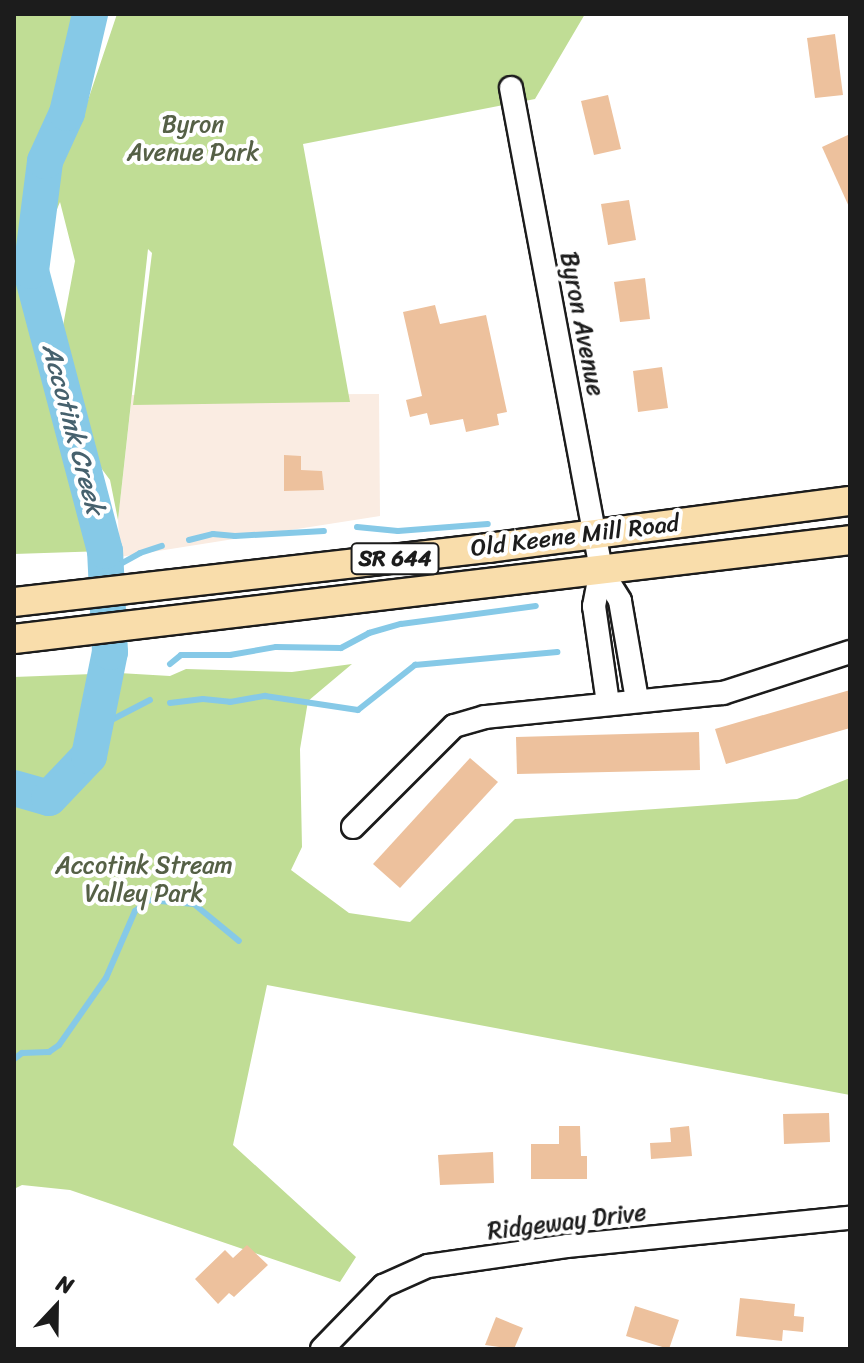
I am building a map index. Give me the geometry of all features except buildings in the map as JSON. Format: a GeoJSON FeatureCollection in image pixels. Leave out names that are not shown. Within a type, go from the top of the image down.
{"type":"FeatureCollection","features":[{"type":"Feature","properties":{"kind":"main road","name":"Old Keene Mill Road"},"geometry":{"type":"LineString","coordinates":[[14,602],[488,548],[850,501]]}},
{"type":"Feature","properties":{"kind":"main road","name":"Old Keene Mill Road"},"geometry":{"type":"LineString","coordinates":[[14,639],[850,540]]}},
{"type":"Feature","properties":{"kind":"street","name":"Byron Avenue"},"geometry":{"type":"LineString","coordinates":[[511,88],[601,570]]}},
{"type":"Feature","properties":{"kind":"street"},"geometry":{"type":"LineString","coordinates":[[601,570],[620,601],[637,699]]}},
{"type":"Feature","properties":{"kind":"street"},"geometry":{"type":"LineString","coordinates":[[601,570],[594,606],[608,703]]}},
{"type":"Feature","properties":{"kind":"street"},"geometry":{"type":"LineString","coordinates":[[353,827],[454,726],[485,717],[637,699],[723,693],[850,652]]}},
{"type":"Feature","properties":{"kind":"street","name":"Ridgeway Drive"},"geometry":{"type":"LineString","coordinates":[[322,1349],[379,1289],[414,1269],[567,1246],[850,1218]]}},
{"type":"Feature","properties":{"kind":"shaded area"},"geometry":{"type":"Polygon","coordinates":[[[379,394],[380,516],[120,557],[118,520],[132,395],[379,394]]]}},
{"type":"Feature","properties":{"kind":"green space","name":"Byron Avenue Park"},"geometry":{"type":"Polygon","coordinates":[[[14,14],[106,14],[86,84],[82,118],[117,14],[585,14],[535,99],[303,144],[350,402],[133,405],[152,253],[148,249],[118,520],[110,480],[81,441],[105,551],[14,554],[14,14]],[[60,202],[31,271],[53,380],[75,261],[60,202]]]}},
{"type":"Feature","properties":{"kind":"green space","name":"Accotink Stream Valley Park"},"geometry":{"type":"Polygon","coordinates":[[[352,664],[308,701],[300,749],[302,847],[291,870],[349,913],[410,922],[515,819],[797,799],[850,778],[850,1095],[267,985],[233,1145],[356,1257],[340,1282],[70,1190],[22,1185],[14,1189],[14,677],[119,673],[170,676],[186,669],[292,672],[352,664]]]}},
{"type":"Feature","properties":{"kind":"waterway","name":"Accotink Creek"},"geometry":{"type":"LineString","coordinates":[[14,788],[49,798],[89,756],[110,652],[105,551],[31,271],[45,161],[67,113],[90,14]]}},
{"type":"Feature","properties":{"kind":"waterway"},"geometry":{"type":"LineString","coordinates":[[357,527],[398,531],[488,524]]}},
{"type":"Feature","properties":{"kind":"waterway"},"geometry":{"type":"LineString","coordinates":[[189,540],[213,534],[235,536],[324,531]]}},
{"type":"Feature","properties":{"kind":"waterway"},"geometry":{"type":"LineString","coordinates":[[106,572],[140,553],[162,546]]}},
{"type":"Feature","properties":{"kind":"waterway"},"geometry":{"type":"LineString","coordinates":[[170,664],[181,655],[230,655],[276,647],[341,648],[369,633],[401,624],[536,606]]}},
{"type":"Feature","properties":{"kind":"waterway"},"geometry":{"type":"LineString","coordinates":[[170,703],[203,699],[230,702],[265,696],[358,710],[415,665],[557,652]]}},
{"type":"Feature","properties":{"kind":"waterway"},"geometry":{"type":"LineString","coordinates":[[94,729],[150,700]]}},
{"type":"Feature","properties":{"kind":"waterway"},"geometry":{"type":"LineString","coordinates":[[14,1059],[22,1053],[49,1052],[59,1045],[106,978],[135,911],[149,900],[194,904],[239,941]]}}]}
